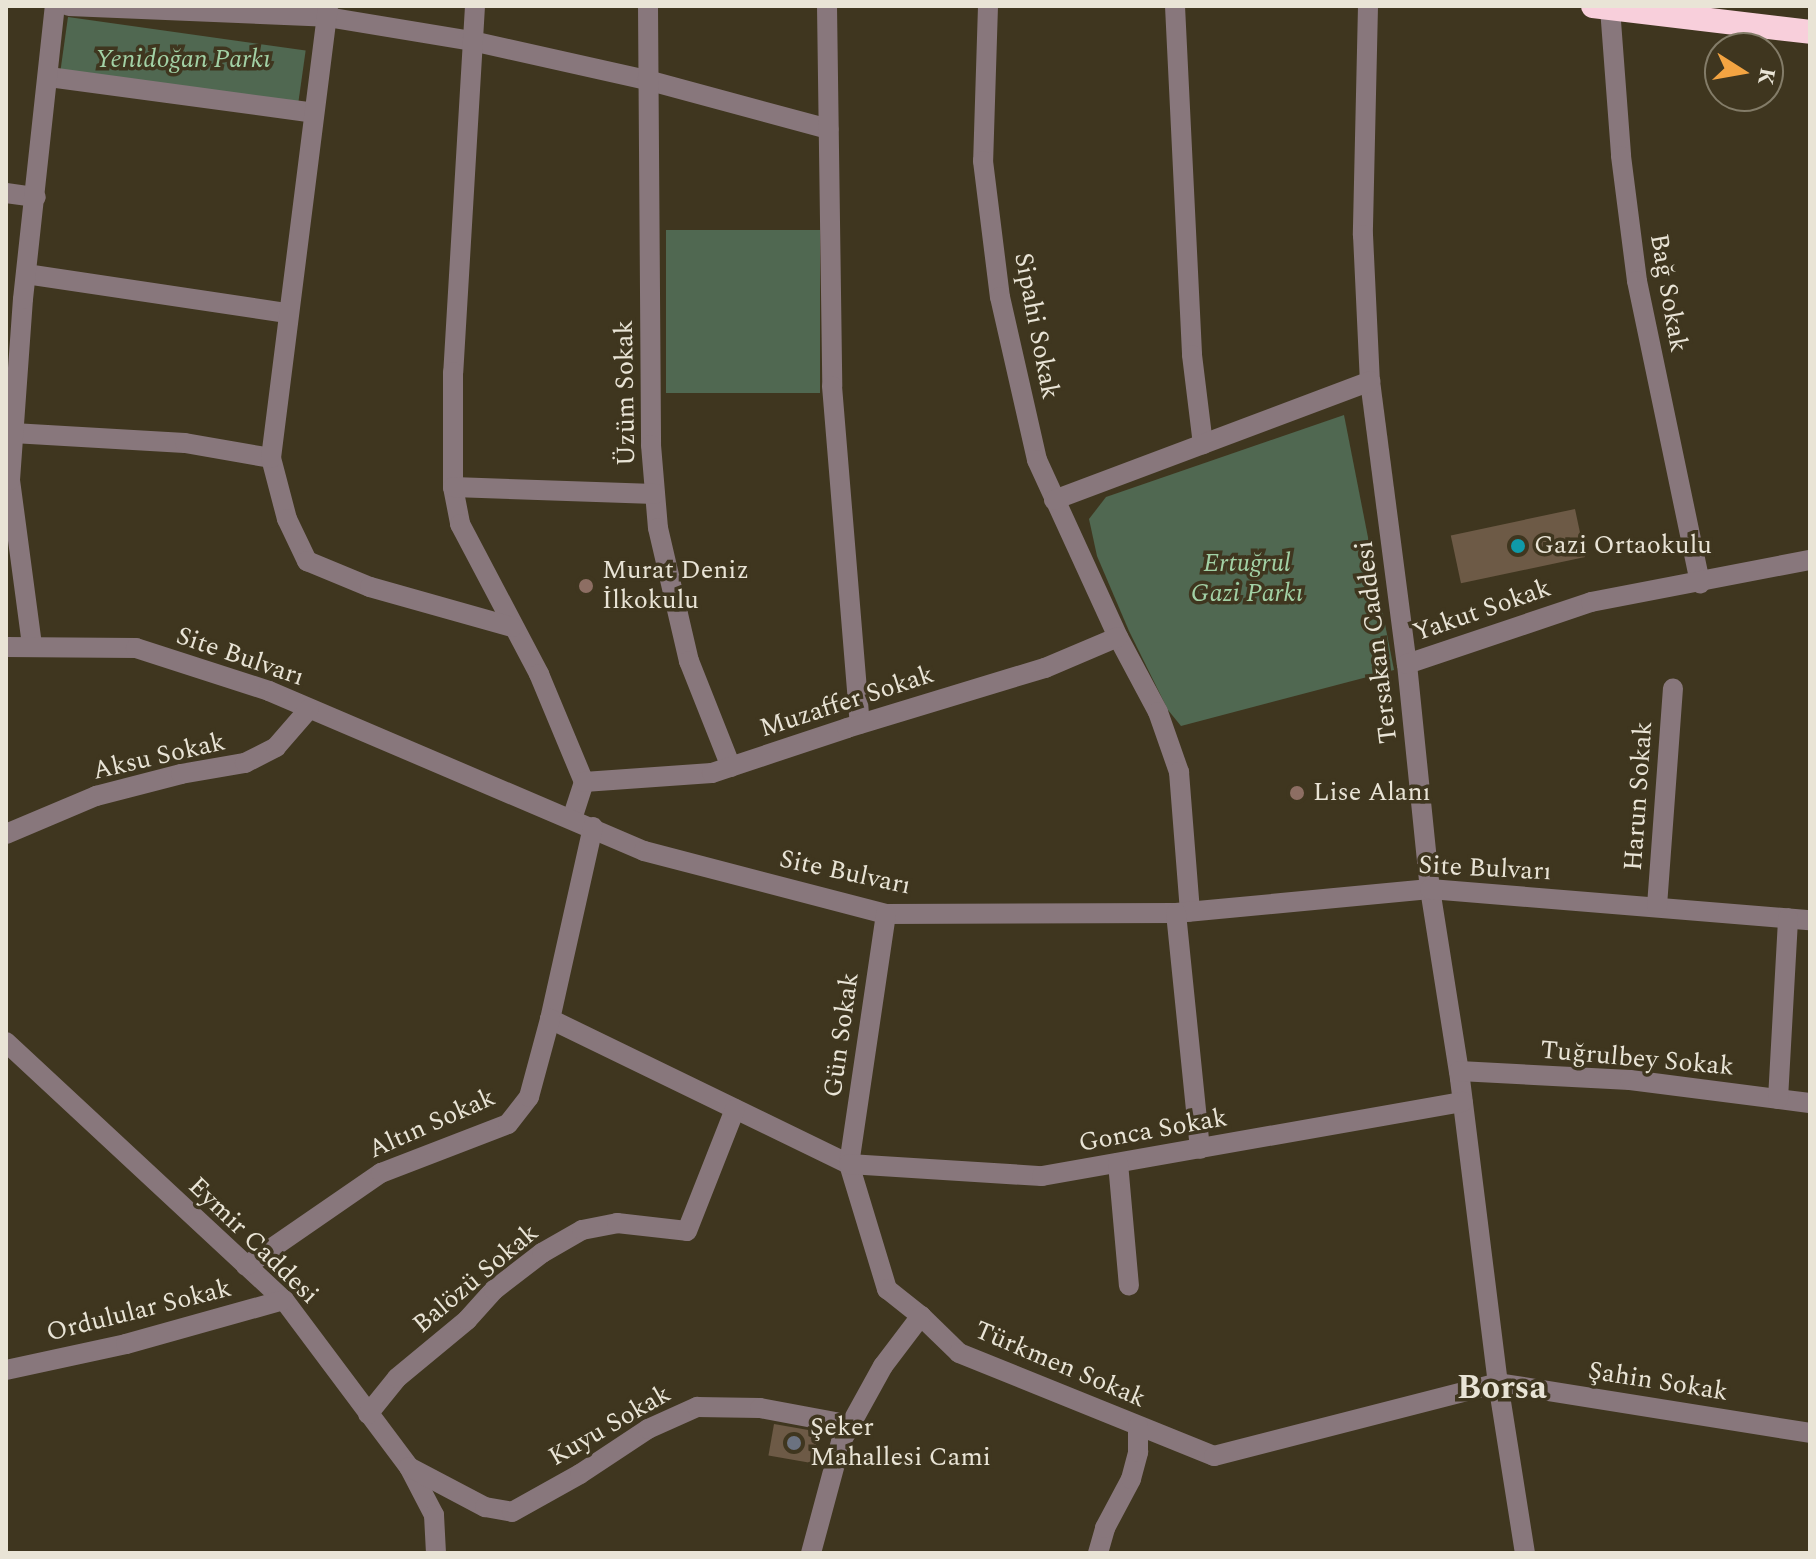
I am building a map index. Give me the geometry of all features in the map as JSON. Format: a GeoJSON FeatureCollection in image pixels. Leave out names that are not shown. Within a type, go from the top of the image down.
{"type":"FeatureCollection","features":[{"type":"Feature","properties":{"kind":"highway"},"geometry":{"type":"LineString","coordinates":[[1601,7],[1810,32]]}},
{"type":"Feature","properties":{"kind":"street"},"geometry":{"type":"LineString","coordinates":[[32,645],[8,480],[26,274],[55,6]]}},
{"type":"Feature","properties":{"kind":"street"},"geometry":{"type":"LineString","coordinates":[[69,6],[328,12],[647,80],[828,129]]}},
{"type":"Feature","properties":{"kind":"street"},"geometry":{"type":"LineString","coordinates":[[475,6],[453,372],[453,487],[460,524],[539,674],[584,782],[572,818]]}},
{"type":"Feature","properties":{"kind":"street","name":"Üzüm Sokak"},"geometry":{"type":"LineString","coordinates":[[648,6],[651,445],[658,528],[689,661],[731,767]]}},
{"type":"Feature","properties":{"kind":"street"},"geometry":{"type":"LineString","coordinates":[[827,6],[832,386],[860,724]]}},
{"type":"Feature","properties":{"kind":"street","name":"Sipahi Sokak"},"geometry":{"type":"LineString","coordinates":[[988,6],[983,161],[1000,297],[1037,460],[1118,637],[1158,712],[1179,772],[1183,913],[1200,1149]]}},
{"type":"Feature","properties":{"kind":"street"},"geometry":{"type":"LineString","coordinates":[[1175,6],[1188,292],[1203,444]]}},
{"type":"Feature","properties":{"kind":"street","name":"Tersakan Caddesi"},"geometry":{"type":"LineString","coordinates":[[1368,6],[1363,235],[1370,381],[1407,664],[1430,889],[1459,1071],[1498,1383],[1525,1553]]}},
{"type":"Feature","properties":{"kind":"street","name":"Bağ Sokak"},"geometry":{"type":"LineString","coordinates":[[1601,7],[1637,281],[1700,583]]}},
{"type":"Feature","properties":{"kind":"street"},"geometry":{"type":"LineString","coordinates":[[328,12],[287,313],[271,458],[287,519],[307,561],[370,587],[512,627]]}},
{"type":"Feature","properties":{"kind":"street"},"geometry":{"type":"LineString","coordinates":[[49,77],[314,113]]}},
{"type":"Feature","properties":{"kind":"street"},"geometry":{"type":"LineString","coordinates":[[6,193],[36,197]]}},
{"type":"Feature","properties":{"kind":"street"},"geometry":{"type":"LineString","coordinates":[[26,274],[287,313]]}},
{"type":"Feature","properties":{"kind":"street"},"geometry":{"type":"LineString","coordinates":[[1054,500],[1370,381]]}},
{"type":"Feature","properties":{"kind":"street"},"geometry":{"type":"LineString","coordinates":[[13,433],[185,443],[271,458]]}},
{"type":"Feature","properties":{"kind":"street"},"geometry":{"type":"LineString","coordinates":[[453,487],[655,494]]}},
{"type":"Feature","properties":{"kind":"street","name":"Yakut Sokak"},"geometry":{"type":"LineString","coordinates":[[1407,664],[1591,602],[1810,560]]}},
{"type":"Feature","properties":{"kind":"street","name":"Muzaffer Sokak"},"geometry":{"type":"LineString","coordinates":[[584,782],[712,773],[1045,668],[1118,637]]}},
{"type":"Feature","properties":{"kind":"street","name":"Site Bulvarı"},"geometry":{"type":"LineString","coordinates":[[6,647],[136,648],[269,691],[644,851],[886,914],[1183,913],[1430,889],[1810,920]]}},
{"type":"Feature","properties":{"kind":"street","name":"Harun Sokak"},"geometry":{"type":"LineString","coordinates":[[1657,906],[1673,689]]}},
{"type":"Feature","properties":{"kind":"street","name":"Aksu Sokak"},"geometry":{"type":"LineString","coordinates":[[6,834],[96,796],[181,774],[245,763],[276,747],[309,709]]}},
{"type":"Feature","properties":{"kind":"street"},"geometry":{"type":"LineString","coordinates":[[593,827],[550,1019],[849,1164]]}},
{"type":"Feature","properties":{"kind":"street","name":"Gün Sokak"},"geometry":{"type":"LineString","coordinates":[[849,1164],[886,914]]}},
{"type":"Feature","properties":{"kind":"street"},"geometry":{"type":"LineString","coordinates":[[1778,1099],[1788,918]]}},
{"type":"Feature","properties":{"kind":"street","name":"Altın Sokak"},"geometry":{"type":"LineString","coordinates":[[246,1266],[381,1173],[508,1124],[529,1097],[550,1019]]}},
{"type":"Feature","properties":{"kind":"street","name":"Eymir Caddesi"},"geometry":{"type":"LineString","coordinates":[[6,1042],[284,1300],[409,1467],[434,1515],[436,1553]]}},
{"type":"Feature","properties":{"kind":"street"},"geometry":{"type":"LineString","coordinates":[[6,1067],[27,1064]]}},
{"type":"Feature","properties":{"kind":"street","name":"Tuğrulbey Sokak"},"geometry":{"type":"LineString","coordinates":[[1459,1071],[1630,1080],[1810,1103]]}},
{"type":"Feature","properties":{"kind":"street","name":"Gonca Sokak"},"geometry":{"type":"LineString","coordinates":[[849,1164],[1042,1176],[1463,1102]]}},
{"type":"Feature","properties":{"kind":"street","name":"Balözü Sokak"},"geometry":{"type":"LineString","coordinates":[[368,1414],[397,1378],[467,1320],[494,1290],[542,1253],[582,1230],[617,1223],[687,1231],[735,1109]]}},
{"type":"Feature","properties":{"kind":"street"},"geometry":{"type":"LineString","coordinates":[[1118,1163],[1129,1286]]}},
{"type":"Feature","properties":{"kind":"street","name":"Türkmen Sokak"},"geometry":{"type":"LineString","coordinates":[[849,1164],[887,1289],[921,1316],[959,1353],[1214,1456],[1498,1383]]}},
{"type":"Feature","properties":{"kind":"street","name":"Ordulular Sokak"},"geometry":{"type":"LineString","coordinates":[[6,1370],[126,1344],[284,1300]]}},
{"type":"Feature","properties":{"kind":"street"},"geometry":{"type":"LineString","coordinates":[[811,1553],[841,1442],[883,1366],[921,1316]]}},
{"type":"Feature","properties":{"kind":"street","name":"Şahin Sokak"},"geometry":{"type":"LineString","coordinates":[[1498,1383],[1810,1433]]}},
{"type":"Feature","properties":{"kind":"street","name":"Kuyu Sokak"},"geometry":{"type":"LineString","coordinates":[[409,1467],[485,1507],[512,1512],[580,1474],[648,1429],[697,1407],[760,1408],[851,1425]]}},
{"type":"Feature","properties":{"kind":"street"},"geometry":{"type":"LineString","coordinates":[[1098,1553],[1105,1528],[1131,1479],[1138,1452],[1138,1426]]}},
{"type":"Feature","properties":{"kind":"green space","name":"Yenidoğan Parkı"},"geometry":{"type":"Polygon","coordinates":[[[68,17],[306,50],[298,103],[61,69],[68,17]]]}},
{"type":"Feature","properties":{"kind":"green space"},"geometry":{"type":"Polygon","coordinates":[[[666,230],[820,230],[820,393],[666,393],[666,230]]]}},
{"type":"Feature","properties":{"kind":"green space","name":"Ertuğrul Gazi Parkı"},"geometry":{"type":"Polygon","coordinates":[[[1344,415],[1394,670],[1181,726],[1168,710],[1129,631],[1097,556],[1089,519],[1106,497],[1344,415]]]}},
{"type":"Feature","properties":{"kind":"building","name":"Gazi Ortaokulu"},"geometry":{"type":"Polygon","coordinates":[[[1575,509],[1585,557],[1461,583],[1451,535],[1575,509]]]}},
{"type":"Feature","properties":{"kind":"building","name":"Şeker Mahallesi Cami"},"geometry":{"type":"Polygon","coordinates":[[[774,1424],[818,1432],[813,1463],[768,1456],[774,1424]]]}},
{"type":"Feature","properties":{"kind":"place","name":"Gazi Ortaokulu"},"geometry":{"type":"Point","coordinates":[1518,546]}},
{"type":"Feature","properties":{"kind":"place","name":"Murat Deniz İlkokulu"},"geometry":{"type":"Point","coordinates":[586,586]}},
{"type":"Feature","properties":{"kind":"place","name":"Lise Alanı"},"geometry":{"type":"Point","coordinates":[1297,793]}},
{"type":"Feature","properties":{"kind":"place","name":"Şeker Mahallesi Cami"},"geometry":{"type":"Point","coordinates":[794,1443]}},
{"type":"Feature","properties":{"kind":"district","name":"Borsa"},"geometry":{"type":"Point","coordinates":[1502,1389]}}]}
